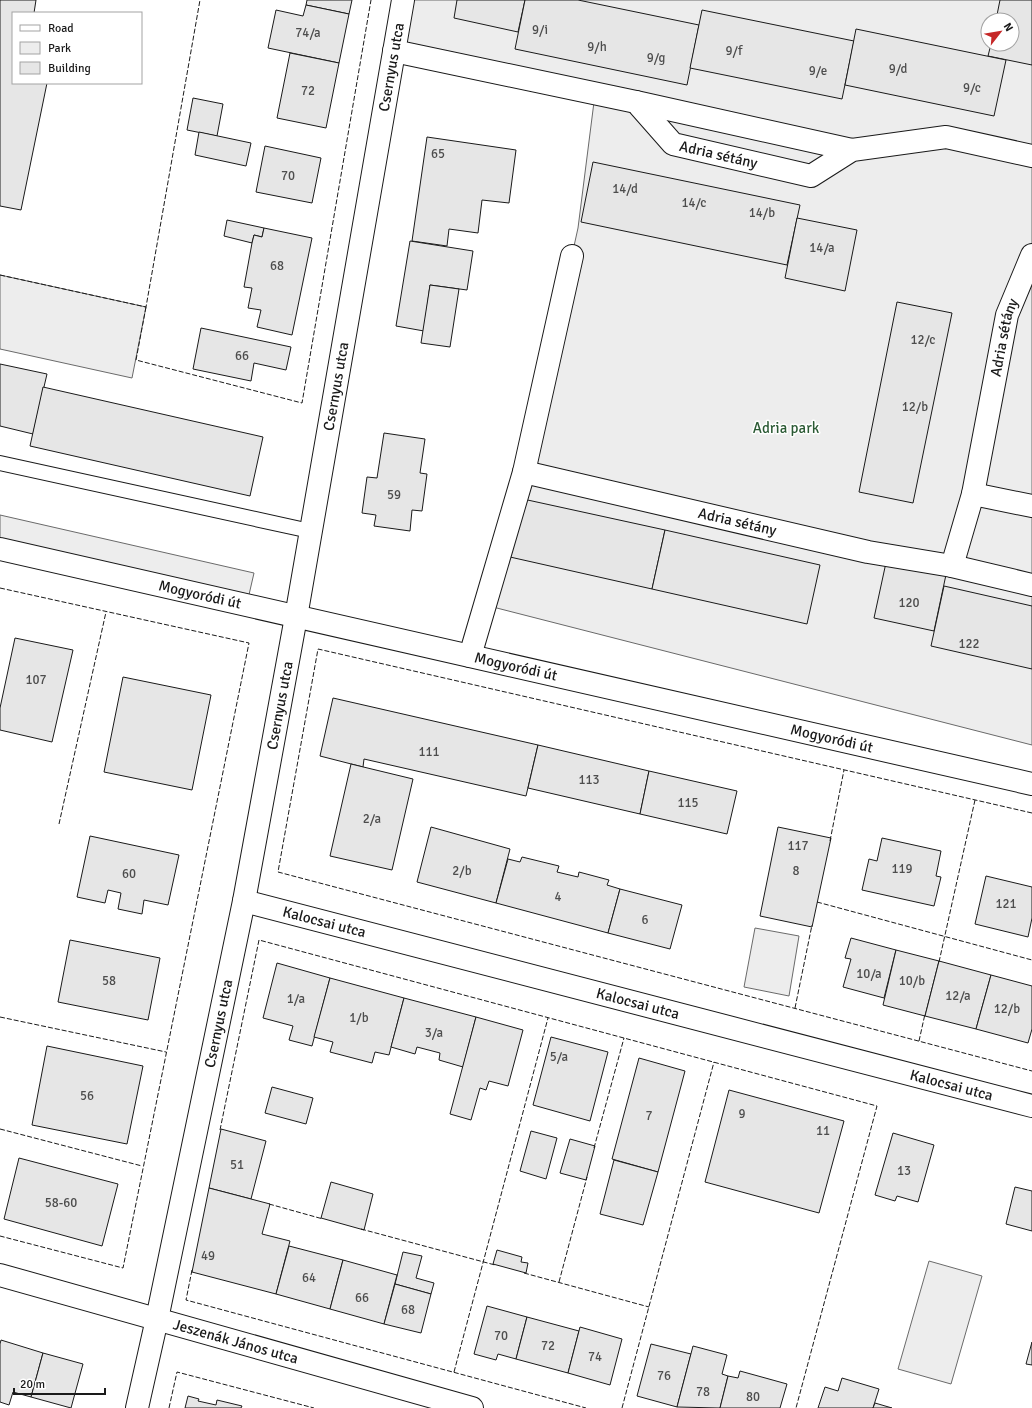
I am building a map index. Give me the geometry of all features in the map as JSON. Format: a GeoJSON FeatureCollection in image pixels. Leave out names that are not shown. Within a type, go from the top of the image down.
{"type":"FeatureCollection","features":[{"type":"Feature","properties":{"kind":"street","name":"Csernyus utca"},"geometry":{"type":"LineString","coordinates":[[137,1408],[157,1320],[244,902],[296,617],[403,0]]}},
{"type":"Feature","properties":{"kind":"street"},"geometry":{"type":"LineString","coordinates":[[394,51],[636,102],[852,150]]}},
{"type":"Feature","properties":{"kind":"street","name":"Adria sétány"},"geometry":{"type":"LineString","coordinates":[[636,102],[673,144],[811,176],[852,150],[946,137],[1032,156]]}},
{"type":"Feature","properties":{"kind":"street","name":"Adria sétány"},"geometry":{"type":"LineString","coordinates":[[952,566],[973,494],[1007,314],[1032,255]]}},
{"type":"Feature","properties":{"kind":"street"},"geometry":{"type":"LineString","coordinates":[[470,656],[524,472],[572,256]]}},
{"type":"Feature","properties":{"kind":"street","name":"Adria sétány"},"geometry":{"type":"LineString","coordinates":[[524,472],[868,552],[952,566],[1032,586]]}},
{"type":"Feature","properties":{"kind":"street"},"geometry":{"type":"LineString","coordinates":[[973,494],[1032,506]]}},
{"type":"Feature","properties":{"kind":"street","name":"Mogyoródi út"},"geometry":{"type":"LineString","coordinates":[[0,549],[1032,784]]}},
{"type":"Feature","properties":{"kind":"street","name":"Kalocsai utca"},"geometry":{"type":"LineString","coordinates":[[244,902],[1032,1106]]}},
{"type":"Feature","properties":{"kind":"street","name":"Jeszenák János utca"},"geometry":{"type":"LineString","coordinates":[[0,1275],[472,1408]]}},
{"type":"Feature","properties":{"kind":"lane"},"geometry":{"type":"LineString","coordinates":[[0,463],[310,531]]}},
{"type":"Feature","properties":{"kind":"green space","name":"Adria park"},"geometry":{"type":"Polygon","coordinates":[[[403,0],[1032,0],[1032,745],[485,605],[524,472],[578,228],[595,94],[394,51],[403,0]]]}},
{"type":"Feature","properties":{"kind":"green space"},"geometry":{"type":"Polygon","coordinates":[[[0,275],[146,307],[132,378],[0,349],[0,275]]]}},
{"type":"Feature","properties":{"kind":"green space"},"geometry":{"type":"Polygon","coordinates":[[[0,515],[254,573],[248,599],[0,542],[0,515]]]}},
{"type":"Feature","properties":{"kind":"green space"},"geometry":{"type":"Polygon","coordinates":[[[755,928],[799,936],[789,996],[744,987],[755,928]]]}},
{"type":"Feature","properties":{"kind":"green space"},"geometry":{"type":"Polygon","coordinates":[[[929,1261],[982,1276],[951,1384],[898,1369],[929,1261]]]}},
{"type":"Feature","properties":{"kind":"building"},"geometry":{"type":"Polygon","coordinates":[[[0,0],[36,0],[34,12],[12,12],[12,84],[47,84],[21,210],[0,206],[0,0]]]}},
{"type":"Feature","properties":{"kind":"building"},"geometry":{"type":"Polygon","coordinates":[[[307,0],[352,0],[349,14],[306,5],[307,0]]]}},
{"type":"Feature","properties":{"kind":"building"},"geometry":{"type":"Polygon","coordinates":[[[457,0],[525,0],[518,32],[454,18],[457,0]]]}},
{"type":"Feature","properties":{"kind":"building"},"geometry":{"type":"Polygon","coordinates":[[[525,0],[578,0],[699,25],[687,85],[515,49],[525,0]]]}},
{"type":"Feature","properties":{"kind":"building"},"geometry":{"type":"Polygon","coordinates":[[[1000,0],[1032,0],[1032,65],[988,56],[989,52],[1020,52],[1020,12],[998,12],[1000,0]]]}},
{"type":"Feature","properties":{"kind":"building"},"geometry":{"type":"Polygon","coordinates":[[[306,5],[349,14],[339,63],[268,48],[276,10],[303,16],[306,5]]]}},
{"type":"Feature","properties":{"kind":"building"},"geometry":{"type":"Polygon","coordinates":[[[702,10],[854,41],[842,99],[690,68],[702,10]]]}},
{"type":"Feature","properties":{"kind":"building"},"geometry":{"type":"Polygon","coordinates":[[[856,29],[1006,60],[994,116],[845,85],[856,29]]]}},
{"type":"Feature","properties":{"kind":"building"},"geometry":{"type":"Polygon","coordinates":[[[290,53],[339,63],[326,128],[277,118],[290,53]]]}},
{"type":"Feature","properties":{"kind":"building"},"geometry":{"type":"Polygon","coordinates":[[[193,98],[223,104],[217,136],[187,130],[193,98]]]}},
{"type":"Feature","properties":{"kind":"building"},"geometry":{"type":"Polygon","coordinates":[[[199,132],[251,143],[246,166],[195,155],[199,132]]]}},
{"type":"Feature","properties":{"kind":"building"},"geometry":{"type":"Polygon","coordinates":[[[427,137],[516,150],[509,203],[482,200],[478,233],[449,229],[447,246],[412,241],[427,137]]]}},
{"type":"Feature","properties":{"kind":"building"},"geometry":{"type":"Polygon","coordinates":[[[265,146],[321,158],[312,203],[256,192],[265,146]]]}},
{"type":"Feature","properties":{"kind":"building"},"geometry":{"type":"Polygon","coordinates":[[[593,162],[800,205],[787,265],[581,222],[593,162]]]}},
{"type":"Feature","properties":{"kind":"building"},"geometry":{"type":"Polygon","coordinates":[[[797,218],[857,230],[845,291],[785,278],[797,218]]]}},
{"type":"Feature","properties":{"kind":"building"},"geometry":{"type":"Polygon","coordinates":[[[227,220],[264,228],[262,237],[254,235],[252,243],[224,236],[227,220]]]}},
{"type":"Feature","properties":{"kind":"building"},"geometry":{"type":"Polygon","coordinates":[[[264,228],[312,238],[292,335],[257,327],[261,310],[248,308],[252,288],[244,287],[252,243],[254,235],[262,237],[264,228]]]}},
{"type":"Feature","properties":{"kind":"building"},"geometry":{"type":"Polygon","coordinates":[[[410,241],[473,251],[467,290],[430,285],[424,331],[396,326],[410,241]]]}},
{"type":"Feature","properties":{"kind":"building"},"geometry":{"type":"Polygon","coordinates":[[[430,285],[459,289],[450,347],[421,343],[430,285]]]}},
{"type":"Feature","properties":{"kind":"building"},"geometry":{"type":"Polygon","coordinates":[[[897,302],[952,313],[913,503],[859,492],[897,302]]]}},
{"type":"Feature","properties":{"kind":"building"},"geometry":{"type":"Polygon","coordinates":[[[201,328],[291,347],[286,370],[254,363],[251,381],[193,369],[201,328]]]}},
{"type":"Feature","properties":{"kind":"building"},"geometry":{"type":"Polygon","coordinates":[[[0,364],[47,374],[33,434],[0,426],[0,364]]]}},
{"type":"Feature","properties":{"kind":"building"},"geometry":{"type":"Polygon","coordinates":[[[43,387],[263,437],[250,496],[30,446],[43,387]]]}},
{"type":"Feature","properties":{"kind":"building"},"geometry":{"type":"Polygon","coordinates":[[[384,433],[425,439],[420,473],[427,474],[422,511],[412,510],[410,531],[374,526],[376,515],[362,513],[367,477],[377,478],[384,433]]]}},
{"type":"Feature","properties":{"kind":"building"},"geometry":{"type":"Polygon","coordinates":[[[523,499],[665,530],[652,589],[510,557],[523,499]]]}},
{"type":"Feature","properties":{"kind":"building"},"geometry":{"type":"Polygon","coordinates":[[[665,530],[820,565],[807,624],[652,589],[665,530]]]}},
{"type":"Feature","properties":{"kind":"building"},"geometry":{"type":"Polygon","coordinates":[[[887,558],[947,570],[934,631],[874,618],[887,558]]]}},
{"type":"Feature","properties":{"kind":"building"},"geometry":{"type":"Polygon","coordinates":[[[944,586],[1032,606],[1032,669],[931,646],[944,586]]]}},
{"type":"Feature","properties":{"kind":"building"},"geometry":{"type":"Polygon","coordinates":[[[15,638],[73,650],[52,742],[0,730],[0,708],[15,638]]]}},
{"type":"Feature","properties":{"kind":"building"},"geometry":{"type":"Polygon","coordinates":[[[123,677],[211,695],[192,790],[104,772],[123,677]]]}},
{"type":"Feature","properties":{"kind":"building"},"geometry":{"type":"Polygon","coordinates":[[[333,698],[538,745],[526,796],[364,759],[363,767],[320,756],[333,698]]]}},
{"type":"Feature","properties":{"kind":"building"},"geometry":{"type":"Polygon","coordinates":[[[538,745],[649,771],[640,814],[528,788],[538,745]]]}},
{"type":"Feature","properties":{"kind":"building"},"geometry":{"type":"Polygon","coordinates":[[[351,764],[413,779],[392,870],[330,856],[351,764]]]}},
{"type":"Feature","properties":{"kind":"building"},"geometry":{"type":"Polygon","coordinates":[[[649,771],[737,791],[727,834],[640,814],[649,771]]]}},
{"type":"Feature","properties":{"kind":"building"},"geometry":{"type":"Polygon","coordinates":[[[431,827],[510,849],[496,903],[417,882],[431,827]]]}},
{"type":"Feature","properties":{"kind":"building"},"geometry":{"type":"Polygon","coordinates":[[[778,827],[831,838],[812,927],[760,916],[778,827]]]}},
{"type":"Feature","properties":{"kind":"building"},"geometry":{"type":"Polygon","coordinates":[[[90,836],[179,855],[168,905],[144,900],[142,914],[118,909],[121,893],[108,890],[105,903],[77,897],[90,836]]]}},
{"type":"Feature","properties":{"kind":"building"},"geometry":{"type":"Polygon","coordinates":[[[882,838],[941,851],[936,876],[941,877],[934,906],[862,890],[869,859],[877,861],[882,838]]]}},
{"type":"Feature","properties":{"kind":"building"},"geometry":{"type":"Polygon","coordinates":[[[522,857],[559,866],[557,872],[578,877],[579,872],[609,880],[607,885],[620,889],[608,933],[496,903],[508,859],[520,862],[522,857]]]}},
{"type":"Feature","properties":{"kind":"building"},"geometry":{"type":"Polygon","coordinates":[[[986,876],[1032,887],[1032,918],[1028,937],[975,924],[986,876]]]}},
{"type":"Feature","properties":{"kind":"building"},"geometry":{"type":"Polygon","coordinates":[[[620,889],[682,905],[670,949],[608,933],[620,889]]]}},
{"type":"Feature","properties":{"kind":"building"},"geometry":{"type":"Polygon","coordinates":[[[851,938],[896,950],[884,998],[843,987],[851,959],[845,958],[851,938]]]}},
{"type":"Feature","properties":{"kind":"building"},"geometry":{"type":"Polygon","coordinates":[[[70,940],[160,958],[148,1020],[58,1002],[70,940]]]}},
{"type":"Feature","properties":{"kind":"building"},"geometry":{"type":"Polygon","coordinates":[[[896,950],[939,961],[925,1016],[883,1005],[896,950]]]}},
{"type":"Feature","properties":{"kind":"building"},"geometry":{"type":"Polygon","coordinates":[[[939,961],[991,975],[976,1029],[925,1016],[939,961]]]}},
{"type":"Feature","properties":{"kind":"building"},"geometry":{"type":"Polygon","coordinates":[[[277,963],[330,978],[312,1046],[289,1040],[293,1026],[263,1018],[277,963]]]}},
{"type":"Feature","properties":{"kind":"building"},"geometry":{"type":"Polygon","coordinates":[[[991,975],[1032,986],[1032,1029],[1028,1043],[976,1029],[991,975]]]}},
{"type":"Feature","properties":{"kind":"building"},"geometry":{"type":"Polygon","coordinates":[[[330,978],[404,998],[389,1055],[375,1052],[372,1063],[330,1052],[333,1042],[314,1037],[330,978]]]}},
{"type":"Feature","properties":{"kind":"building"},"geometry":{"type":"Polygon","coordinates":[[[404,998],[476,1017],[463,1067],[439,1060],[440,1053],[417,1047],[415,1054],[391,1047],[404,998]]]}},
{"type":"Feature","properties":{"kind":"building"},"geometry":{"type":"Polygon","coordinates":[[[476,1017],[523,1030],[508,1086],[489,1081],[486,1090],[480,1088],[471,1120],[450,1114],[476,1017]]]}},
{"type":"Feature","properties":{"kind":"building"},"geometry":{"type":"Polygon","coordinates":[[[551,1037],[608,1052],[590,1121],[533,1105],[551,1037]]]}},
{"type":"Feature","properties":{"kind":"building"},"geometry":{"type":"Polygon","coordinates":[[[47,1046],[143,1066],[127,1144],[32,1125],[47,1046]]]}},
{"type":"Feature","properties":{"kind":"building"},"geometry":{"type":"Polygon","coordinates":[[[639,1058],[685,1071],[658,1172],[612,1159],[639,1058]]]}},
{"type":"Feature","properties":{"kind":"building"},"geometry":{"type":"Polygon","coordinates":[[[272,1087],[313,1098],[306,1124],[265,1113],[272,1087]]]}},
{"type":"Feature","properties":{"kind":"building"},"geometry":{"type":"Polygon","coordinates":[[[729,1090],[844,1121],[819,1213],[705,1182],[729,1090]]]}},
{"type":"Feature","properties":{"kind":"building"},"geometry":{"type":"Polygon","coordinates":[[[221,1129],[266,1141],[251,1199],[209,1188],[221,1129]]]}},
{"type":"Feature","properties":{"kind":"building"},"geometry":{"type":"Polygon","coordinates":[[[531,1131],[557,1138],[546,1179],[520,1171],[531,1131]]]}},
{"type":"Feature","properties":{"kind":"building"},"geometry":{"type":"Polygon","coordinates":[[[893,1133],[934,1145],[918,1202],[897,1196],[895,1201],[875,1195],[893,1133]]]}},
{"type":"Feature","properties":{"kind":"building"},"geometry":{"type":"Polygon","coordinates":[[[570,1139],[595,1146],[586,1180],[560,1173],[570,1139]]]}},
{"type":"Feature","properties":{"kind":"building"},"geometry":{"type":"Polygon","coordinates":[[[19,1158],[118,1184],[102,1246],[4,1219],[19,1158]]]}},
{"type":"Feature","properties":{"kind":"building"},"geometry":{"type":"Polygon","coordinates":[[[614,1160],[658,1172],[643,1225],[600,1214],[614,1160]]]}},
{"type":"Feature","properties":{"kind":"building"},"geometry":{"type":"Polygon","coordinates":[[[331,1182],[373,1194],[364,1230],[321,1218],[331,1182]]]}},
{"type":"Feature","properties":{"kind":"building"},"geometry":{"type":"Polygon","coordinates":[[[1015,1187],[1032,1191],[1032,1231],[1006,1224],[1015,1187]]]}},
{"type":"Feature","properties":{"kind":"building"},"geometry":{"type":"Polygon","coordinates":[[[209,1188],[270,1204],[262,1234],[290,1241],[276,1294],[192,1272],[209,1188]]]}},
{"type":"Feature","properties":{"kind":"building"},"geometry":{"type":"Polygon","coordinates":[[[289,1246],[343,1260],[330,1309],[276,1294],[289,1246]]]}},
{"type":"Feature","properties":{"kind":"building"},"geometry":{"type":"Polygon","coordinates":[[[497,1250],[522,1257],[521,1262],[528,1263],[526,1273],[493,1264],[497,1250]]]}},
{"type":"Feature","properties":{"kind":"building"},"geometry":{"type":"Polygon","coordinates":[[[403,1252],[422,1256],[416,1278],[434,1283],[431,1294],[395,1284],[403,1252]]]}},
{"type":"Feature","properties":{"kind":"building"},"geometry":{"type":"Polygon","coordinates":[[[343,1260],[397,1275],[384,1324],[330,1309],[343,1260]]]}},
{"type":"Feature","properties":{"kind":"building"},"geometry":{"type":"Polygon","coordinates":[[[395,1284],[431,1294],[421,1333],[384,1324],[395,1284]]]}},
{"type":"Feature","properties":{"kind":"building"},"geometry":{"type":"Polygon","coordinates":[[[487,1306],[527,1317],[516,1359],[498,1354],[496,1360],[474,1354],[487,1306]]]}},
{"type":"Feature","properties":{"kind":"building"},"geometry":{"type":"Polygon","coordinates":[[[527,1317],[579,1331],[568,1373],[516,1359],[527,1317]]]}},
{"type":"Feature","properties":{"kind":"building"},"geometry":{"type":"Polygon","coordinates":[[[580,1327],[622,1339],[610,1385],[568,1373],[580,1327]]]}},
{"type":"Feature","properties":{"kind":"building"},"geometry":{"type":"Polygon","coordinates":[[[1,1340],[43,1353],[31,1397],[13,1392],[9,1405],[0,1402],[1,1340]]]}},
{"type":"Feature","properties":{"kind":"building"},"geometry":{"type":"Polygon","coordinates":[[[1032,1342],[1032,1365],[1026,1364],[1032,1342]]]}},
{"type":"Feature","properties":{"kind":"building"},"geometry":{"type":"Polygon","coordinates":[[[651,1344],[691,1354],[677,1407],[637,1396],[651,1344]]]}},
{"type":"Feature","properties":{"kind":"building"},"geometry":{"type":"Polygon","coordinates":[[[693,1346],[727,1355],[722,1374],[728,1376],[720,1408],[677,1407],[693,1346]]]}},
{"type":"Feature","properties":{"kind":"building"},"geometry":{"type":"Polygon","coordinates":[[[43,1353],[83,1364],[71,1408],[31,1397],[43,1353]]]}},
{"type":"Feature","properties":{"kind":"building"},"geometry":{"type":"Polygon","coordinates":[[[740,1371],[787,1384],[780,1408],[720,1408],[728,1376],[738,1378],[740,1371]]]}},
{"type":"Feature","properties":{"kind":"building"},"geometry":{"type":"Polygon","coordinates":[[[842,1378],[879,1389],[873,1408],[818,1408],[825,1387],[838,1391],[842,1378]]]}},
{"type":"Feature","properties":{"kind":"building"},"geometry":{"type":"Polygon","coordinates":[[[188,1396],[199,1399],[198,1401],[216,1405],[217,1400],[242,1406],[241,1408],[185,1408],[188,1396]]]}},
{"type":"Feature","properties":{"kind":"building"},"geometry":{"type":"Polygon","coordinates":[[[875,1403],[892,1408],[873,1408],[875,1403]]]}},
{"type":"Feature","properties":{"kind":"fence"},"geometry":{"type":"LineString","coordinates":[[0,275],[146,307],[200,0]]}},
{"type":"Feature","properties":{"kind":"fence"},"geometry":{"type":"LineString","coordinates":[[146,307],[136,360],[302,403],[371,0]]}},
{"type":"Feature","properties":{"kind":"fence"},"geometry":{"type":"LineString","coordinates":[[0,588],[249,643],[123,1268],[0,1236]]}},
{"type":"Feature","properties":{"kind":"fence"},"geometry":{"type":"LineString","coordinates":[[59,824],[106,612]]}},
{"type":"Feature","properties":{"kind":"fence"},"geometry":{"type":"LineString","coordinates":[[1032,813],[318,649],[278,872],[1032,1071]]}},
{"type":"Feature","properties":{"kind":"fence"},"geometry":{"type":"LineString","coordinates":[[830,841],[844,770]]}},
{"type":"Feature","properties":{"kind":"fence"},"geometry":{"type":"LineString","coordinates":[[939,962],[975,800]]}},
{"type":"Feature","properties":{"kind":"fence"},"geometry":{"type":"LineString","coordinates":[[817,902],[1032,960]]}},
{"type":"Feature","properties":{"kind":"fence"},"geometry":{"type":"LineString","coordinates":[[795,1008],[812,925]]}},
{"type":"Feature","properties":{"kind":"fence"},"geometry":{"type":"LineString","coordinates":[[220,1130],[259,940],[877,1106],[796,1408]]}},
{"type":"Feature","properties":{"kind":"fence"},"geometry":{"type":"LineString","coordinates":[[919,1041],[925,1014]]}},
{"type":"Feature","properties":{"kind":"fence"},"geometry":{"type":"LineString","coordinates":[[0,1017],[166,1052]]}},
{"type":"Feature","properties":{"kind":"fence"},"geometry":{"type":"LineString","coordinates":[[454,1372],[548,1018]]}},
{"type":"Feature","properties":{"kind":"fence"},"geometry":{"type":"LineString","coordinates":[[594,1148],[624,1038]]}},
{"type":"Feature","properties":{"kind":"fence"},"geometry":{"type":"LineString","coordinates":[[622,1408],[714,1062]]}},
{"type":"Feature","properties":{"kind":"fence"},"geometry":{"type":"LineString","coordinates":[[0,1129],[142,1166]]}},
{"type":"Feature","properties":{"kind":"fence"},"geometry":{"type":"LineString","coordinates":[[559,1282],[587,1177]]}},
{"type":"Feature","properties":{"kind":"fence"},"geometry":{"type":"LineString","coordinates":[[269,1204],[323,1219]]}},
{"type":"Feature","properties":{"kind":"fence"},"geometry":{"type":"LineString","coordinates":[[361,1229],[495,1265]]}},
{"type":"Feature","properties":{"kind":"fence"},"geometry":{"type":"LineString","coordinates":[[192,1270],[186,1300],[586,1408]]}},
{"type":"Feature","properties":{"kind":"fence"},"geometry":{"type":"LineString","coordinates":[[524,1273],[649,1307]]}},
{"type":"Feature","properties":{"kind":"fence"},"geometry":{"type":"LineString","coordinates":[[169,1408],[177,1372],[314,1408]]}}]}
